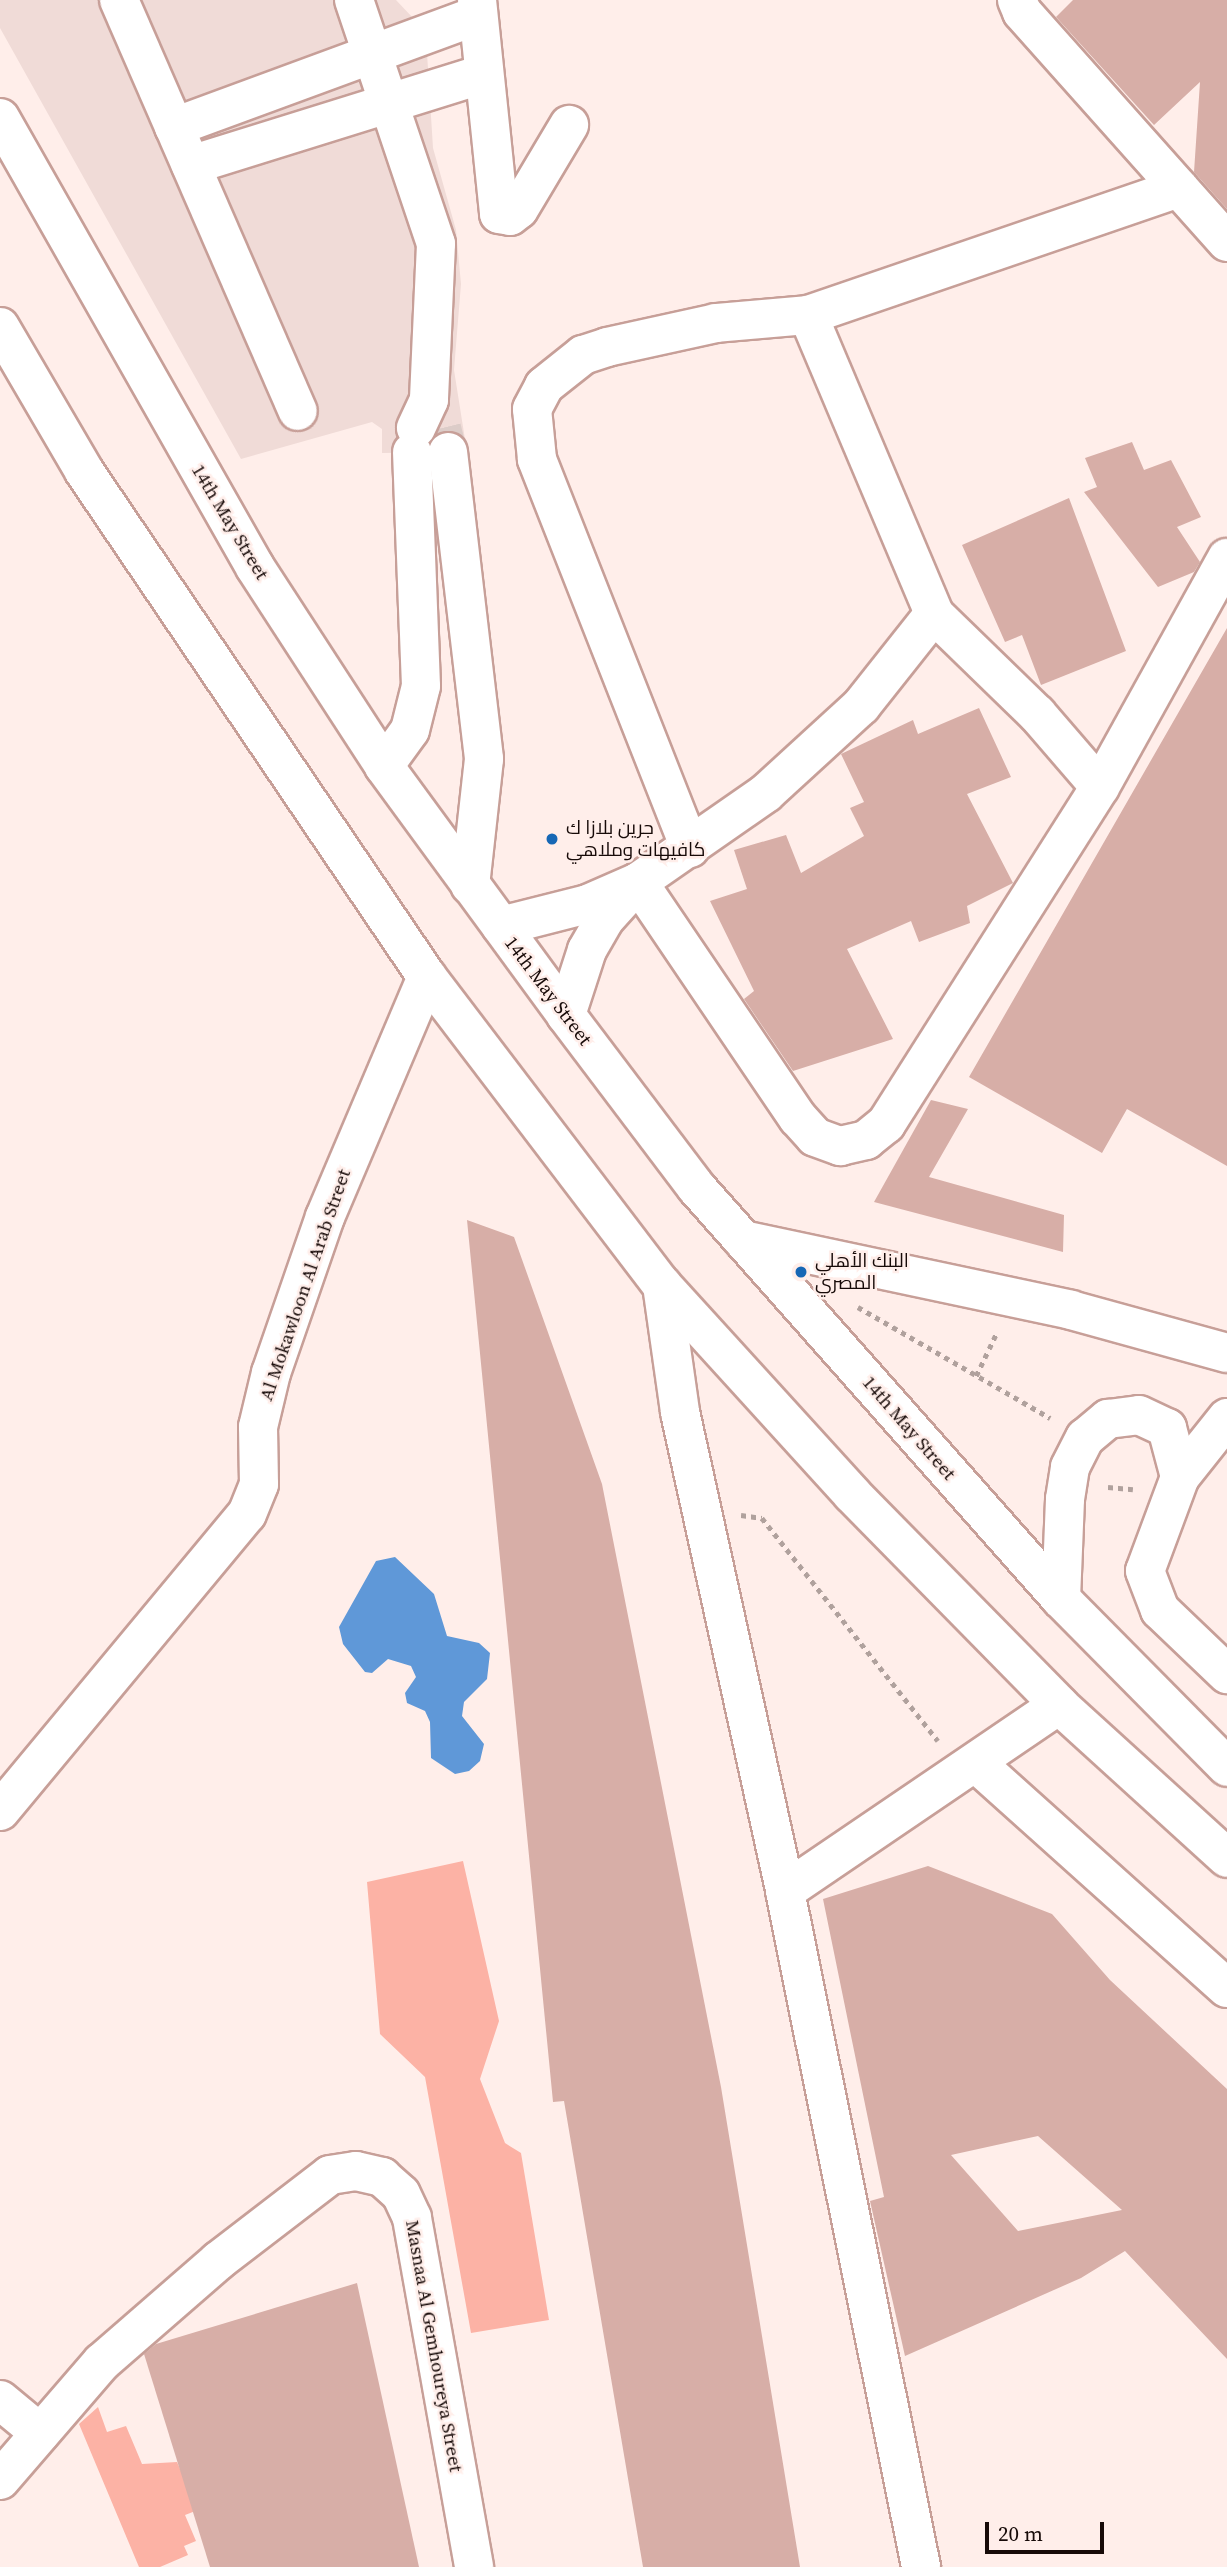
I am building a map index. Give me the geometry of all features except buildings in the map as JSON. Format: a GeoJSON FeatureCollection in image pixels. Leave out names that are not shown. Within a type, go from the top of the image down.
{"type":"FeatureCollection","features":[{"type":"Feature","properties":{"kind":"street"},"geometry":{"type":"LineString","coordinates":[[118,0],[298,411]]}},
{"type":"Feature","properties":{"kind":"street"},"geometry":{"type":"LineString","coordinates":[[354,0],[436,244],[421,686],[411,730],[384,766]]}},
{"type":"Feature","properties":{"kind":"street"},"geometry":{"type":"LineString","coordinates":[[1017,0],[1022,12],[1227,242]]}},
{"type":"Feature","properties":{"kind":"street"},"geometry":{"type":"LineString","coordinates":[[174,127],[372,52],[477,7],[499,214],[510,216],[519,209],[569,125]]}},
{"type":"Feature","properties":{"kind":"street"},"geometry":{"type":"LineString","coordinates":[[191,165],[483,74]]}},
{"type":"Feature","properties":{"kind":"street","name":"14th May Street"},"geometry":{"type":"LineString","coordinates":[[0,118],[248,555],[384,766],[566,1015],[743,1240],[1060,1599],[1227,1767]]}},
{"type":"Feature","properties":{"kind":"street"},"geometry":{"type":"LineString","coordinates":[[690,848],[537,459],[532,408],[544,386],[583,355],[716,323],[808,315],[1179,188]]}},
{"type":"Feature","properties":{"kind":"street"},"geometry":{"type":"LineString","coordinates":[[808,315],[934,614],[1037,714],[1100,787]]}},
{"type":"Feature","properties":{"kind":"street"},"geometry":{"type":"LineString","coordinates":[[0,327],[84,471],[427,977],[662,1285],[852,1494],[1059,1705],[1227,1858]]}},
{"type":"Feature","properties":{"kind":"street"},"geometry":{"type":"LineString","coordinates":[[430,432],[483,749],[470,885]]}},
{"type":"Feature","properties":{"kind":"street"},"geometry":{"type":"LineString","coordinates":[[638,882],[798,1118],[815,1138],[840,1146],[866,1140],[886,1124],[1100,787],[1227,558]]}},
{"type":"Feature","properties":{"kind":"street"},"geometry":{"type":"LineString","coordinates":[[501,926],[589,904],[638,882],[690,848],[818,750],[934,614]]}},
{"type":"Feature","properties":{"kind":"street"},"geometry":{"type":"LineString","coordinates":[[566,1015],[587,950],[604,920],[638,882]]}},
{"type":"Feature","properties":{"kind":"street","name":"Al Mokawloon Al Arab Street"},"geometry":{"type":"LineString","coordinates":[[0,1811],[247,1514],[258,1484],[258,1427],[271,1373],[325,1217],[427,977]]}},
{"type":"Feature","properties":{"kind":"street"},"geometry":{"type":"LineString","coordinates":[[743,1240],[1071,1310],[1227,1353]]}},
{"type":"Feature","properties":{"kind":"street"},"geometry":{"type":"LineString","coordinates":[[662,1285],[680,1412],[785,1891],[921,2567]]}},
{"type":"Feature","properties":{"kind":"street"},"geometry":{"type":"LineString","coordinates":[[1060,1599],[1078,1453],[1108,1419],[1139,1415],[1167,1428],[1180,1477]]}},
{"type":"Feature","properties":{"kind":"street"},"geometry":{"type":"LineString","coordinates":[[1227,1418],[1180,1477],[1149,1549],[1149,1592],[1160,1610],[1227,1674]]}},
{"type":"Feature","properties":{"kind":"street"},"geometry":{"type":"LineString","coordinates":[[785,1891],[1059,1705]]}},
{"type":"Feature","properties":{"kind":"street"},"geometry":{"type":"LineString","coordinates":[[969,1767],[1227,1989]]}},
{"type":"Feature","properties":{"kind":"street","name":"Masnaa Al Gemhoureya Street"},"geometry":{"type":"LineString","coordinates":[[0,2480],[102,2362],[218,2261],[320,2183],[356,2171],[382,2177],[401,2194],[412,2218],[474,2567]]}},
{"type":"Feature","properties":{"kind":"street"},"geometry":{"type":"LineString","coordinates":[[0,2400],[40,2433]]}},
{"type":"Feature","properties":{"kind":"path"},"geometry":{"type":"LineString","coordinates":[[848,1301],[1078,1453],[1093,1483],[1120,1490],[1180,1477]]}},
{"type":"Feature","properties":{"kind":"path"},"geometry":{"type":"LineString","coordinates":[[732,1522],[741,1514],[762,1518],[969,1767]]}},
{"type":"Feature","properties":{"kind":"shaded area"},"geometry":{"type":"Polygon","coordinates":[[[0,0],[396,0],[413,18],[427,53],[433,148],[456,230],[461,284],[454,370],[467,452],[382,453],[382,429],[372,422],[241,459],[0,28],[0,0]]]}},
{"type":"Feature","properties":{"kind":"shaded area"},"geometry":{"type":"Polygon","coordinates":[[[463,1861],[499,2021],[480,2079],[505,2143],[521,2153],[549,2320],[471,2333],[425,2077],[380,2034],[367,1882],[463,1861]]]}},
{"type":"Feature","properties":{"kind":"shaded area"},"geometry":{"type":"Polygon","coordinates":[[[98,2407],[107,2432],[126,2426],[142,2464],[177,2462],[198,2510],[185,2515],[196,2541],[184,2546],[188,2555],[160,2567],[139,2567],[79,2424],[98,2407]]]}},
{"type":"Feature","properties":{"kind":"water"},"geometry":{"type":"Polygon","coordinates":[[[395,1557],[434,1594],[447,1636],[479,1643],[490,1653],[487,1679],[464,1702],[462,1716],[484,1744],[480,1761],[469,1771],[455,1774],[431,1758],[430,1722],[425,1711],[407,1703],[405,1693],[416,1677],[411,1666],[388,1659],[372,1673],[365,1672],[343,1644],[339,1627],[376,1561],[395,1557]]]}},
{"type":"Feature","properties":{"kind":"tunnel"},"geometry":{"type":"LineString","coordinates":[[442,428],[448,452]]}},
{"type":"Feature","properties":{"kind":"place","name":"جرين بلازا ك كافيهات وملاهي"},"geometry":{"type":"Point","coordinates":[552,839]}},
{"type":"Feature","properties":{"kind":"place","name":"البنك الأهلي المصري"},"geometry":{"type":"Point","coordinates":[801,1272]}}]}
